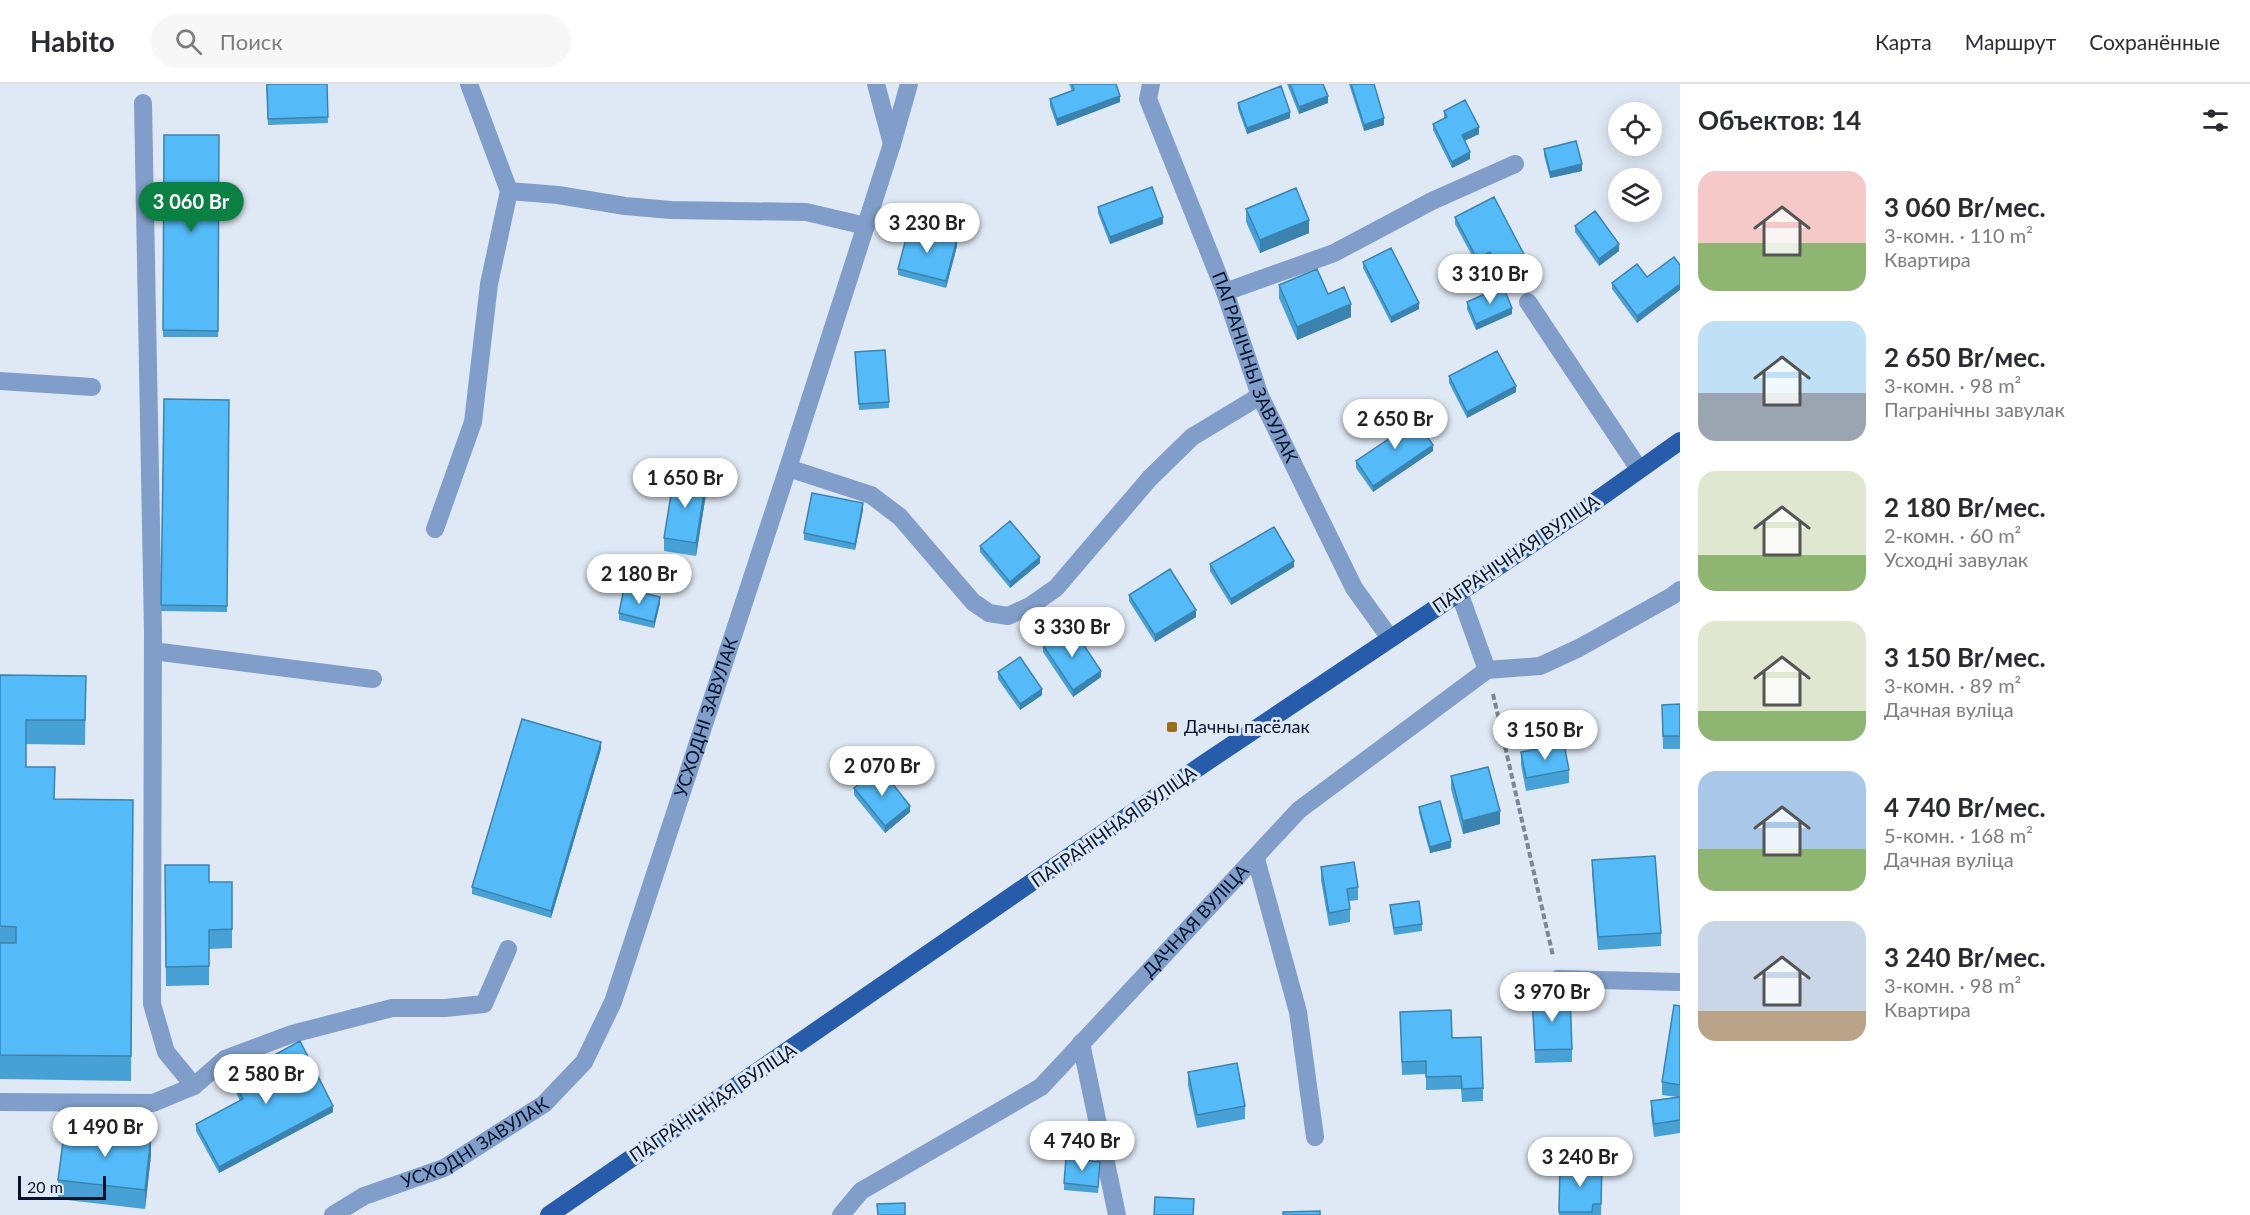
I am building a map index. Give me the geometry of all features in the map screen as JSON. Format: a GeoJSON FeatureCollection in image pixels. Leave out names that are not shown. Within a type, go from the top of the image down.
{"type":"FeatureCollection","features":[{"type":"Feature","properties":{"kind":"main road","name":"ПАГРАНІЧНАЯ ВУЛІЦА"},"geometry":{"type":"LineString","coordinates":[[549,1215],[1680,441]]}},
{"type":"Feature","properties":{"kind":"street"},"geometry":{"type":"LineString","coordinates":[[435,529],[474,422],[489,284],[509,191],[469,84]]}},
{"type":"Feature","properties":{"kind":"street"},"geometry":{"type":"LineString","coordinates":[[876,84],[892,144]]}},
{"type":"Feature","properties":{"kind":"street","name":"УСХОДНІ ЗАВУЛАК"},"geometry":{"type":"LineString","coordinates":[[333,1215],[364,1196],[444,1167],[544,1104],[584,1062],[614,1002],[866,226],[909,84]]}},
{"type":"Feature","properties":{"kind":"street","name":"ПАГРАНІЧНЫ ЗАВУЛАК"},"geometry":{"type":"LineString","coordinates":[[1147,89],[1226,292],[1260,396],[1354,588],[1390,638]]}},
{"type":"Feature","properties":{"kind":"street"},"geometry":{"type":"LineString","coordinates":[[143,102],[153,651],[152,1004],[166,1052],[194,1086]]}},
{"type":"Feature","properties":{"kind":"street"},"geometry":{"type":"LineString","coordinates":[[1226,292],[1334,253],[1432,201],[1515,164]]}},
{"type":"Feature","properties":{"kind":"street"},"geometry":{"type":"LineString","coordinates":[[509,191],[671,210],[806,212],[866,226]]}},
{"type":"Feature","properties":{"kind":"street"},"geometry":{"type":"LineString","coordinates":[[1528,302],[1639,470]]}},
{"type":"Feature","properties":{"kind":"street"},"geometry":{"type":"LineString","coordinates":[[0,381],[92,387]]}},
{"type":"Feature","properties":{"kind":"street"},"geometry":{"type":"LineString","coordinates":[[788,468],[871,495],[900,517],[973,602],[989,613],[1008,616],[1030,606],[1056,588],[1150,478],[1192,437],[1260,396]]}},
{"type":"Feature","properties":{"kind":"street"},"geometry":{"type":"LineString","coordinates":[[1459,592],[1487,670],[1540,666],[1579,648],[1680,590]]}},
{"type":"Feature","properties":{"kind":"street"},"geometry":{"type":"LineString","coordinates":[[153,651],[373,679]]}},
{"type":"Feature","properties":{"kind":"street","name":"ДАЧНАЯ ВУЛІЦА"},"geometry":{"type":"LineString","coordinates":[[841,1215],[861,1191],[1041,1087],[1299,810],[1487,670]]}},
{"type":"Feature","properties":{"kind":"street"},"geometry":{"type":"LineString","coordinates":[[1256,858],[1298,1012],[1315,1137]]}},
{"type":"Feature","properties":{"kind":"street"},"geometry":{"type":"LineString","coordinates":[[0,1102],[153,1103],[194,1086],[225,1059],[292,1034],[392,1008],[445,1008],[484,1004],[508,949]]}},
{"type":"Feature","properties":{"kind":"street"},"geometry":{"type":"LineString","coordinates":[[1558,980],[1680,982]]}},
{"type":"Feature","properties":{"kind":"street"},"geometry":{"type":"LineString","coordinates":[[1081,1043],[1117,1215]]}},
{"type":"Feature","properties":{"kind":"path"},"geometry":{"type":"LineString","coordinates":[[1487,670],[1558,980]]}},
{"type":"Feature","properties":{"kind":"building"},"geometry":{"type":"Polygon","coordinates":[[[267,84],[327,84],[328,117],[268,119],[267,84]]]}},
{"type":"Feature","properties":{"kind":"building"},"geometry":{"type":"Polygon","coordinates":[[[1072,84],[1116,84],[1120,96],[1057,119],[1050,99],[1074,90],[1072,84]]]}},
{"type":"Feature","properties":{"kind":"building"},"geometry":{"type":"Polygon","coordinates":[[[1290,84],[1323,84],[1328,96],[1299,107],[1290,84]]]}},
{"type":"Feature","properties":{"kind":"building"},"geometry":{"type":"Polygon","coordinates":[[[1351,84],[1374,84],[1384,118],[1364,125],[1351,84]]]}},
{"type":"Feature","properties":{"kind":"building"},"geometry":{"type":"Polygon","coordinates":[[[1281,86],[1290,112],[1247,128],[1238,103],[1281,86]]]}},
{"type":"Feature","properties":{"kind":"building"},"geometry":{"type":"Polygon","coordinates":[[[1465,100],[1479,127],[1462,135],[1470,152],[1452,162],[1433,124],[1447,117],[1444,111],[1465,100]]]}},
{"type":"Feature","properties":{"kind":"building"},"geometry":{"type":"Polygon","coordinates":[[[164,135],[219,135],[218,331],[163,330],[164,135]]]}},
{"type":"Feature","properties":{"kind":"building"},"geometry":{"type":"Polygon","coordinates":[[[1576,141],[1582,164],[1550,172],[1544,149],[1576,141]]]}},
{"type":"Feature","properties":{"kind":"building"},"geometry":{"type":"Polygon","coordinates":[[[1152,187],[1163,217],[1110,237],[1098,207],[1152,187]]]}},
{"type":"Feature","properties":{"kind":"building"},"geometry":{"type":"Polygon","coordinates":[[[1296,188],[1309,220],[1260,240],[1246,209],[1296,188]]]}},
{"type":"Feature","properties":{"kind":"building"},"geometry":{"type":"Polygon","coordinates":[[[1494,197],[1527,260],[1501,274],[1490,252],[1477,259],[1455,217],[1494,197]]]}},
{"type":"Feature","properties":{"kind":"building"},"geometry":{"type":"Polygon","coordinates":[[[1595,211],[1619,244],[1599,259],[1575,226],[1595,211]]]}},
{"type":"Feature","properties":{"kind":"building"},"geometry":{"type":"Polygon","coordinates":[[[909,227],[957,239],[946,281],[898,269],[909,227]]]}},
{"type":"Feature","properties":{"kind":"building"},"geometry":{"type":"Polygon","coordinates":[[[1391,248],[1419,303],[1391,317],[1363,262],[1391,248]]]}},
{"type":"Feature","properties":{"kind":"building"},"geometry":{"type":"Polygon","coordinates":[[[1674,257],[1680,265],[1680,284],[1637,316],[1612,283],[1637,264],[1647,277],[1674,257]]]}},
{"type":"Feature","properties":{"kind":"building"},"geometry":{"type":"Polygon","coordinates":[[[1317,269],[1328,294],[1344,287],[1351,304],[1297,327],[1279,285],[1317,269]]]}},
{"type":"Feature","properties":{"kind":"building"},"geometry":{"type":"Polygon","coordinates":[[[1503,286],[1512,308],[1476,324],[1467,302],[1503,286]]]}},
{"type":"Feature","properties":{"kind":"building"},"geometry":{"type":"Polygon","coordinates":[[[885,350],[889,402],[859,404],[855,352],[885,350]]]}},
{"type":"Feature","properties":{"kind":"building"},"geometry":{"type":"Polygon","coordinates":[[[1497,351],[1516,386],[1467,412],[1449,376],[1497,351]]]}},
{"type":"Feature","properties":{"kind":"building"},"geometry":{"type":"Polygon","coordinates":[[[164,399],[229,400],[227,606],[161,605],[164,399]]]}},
{"type":"Feature","properties":{"kind":"building"},"geometry":{"type":"Polygon","coordinates":[[[1410,412],[1433,445],[1373,486],[1356,461],[1396,434],[1390,426],[1410,412]]]}},
{"type":"Feature","properties":{"kind":"building"},"geometry":{"type":"Polygon","coordinates":[[[674,476],[706,481],[696,543],[664,538],[674,476]]]}},
{"type":"Feature","properties":{"kind":"building"},"geometry":{"type":"Polygon","coordinates":[[[812,493],[863,503],[855,544],[804,533],[812,493]]]}},
{"type":"Feature","properties":{"kind":"building"},"geometry":{"type":"Polygon","coordinates":[[[1010,521],[1040,557],[1010,582],[980,546],[1010,521]]]}},
{"type":"Feature","properties":{"kind":"building"},"geometry":{"type":"Polygon","coordinates":[[[1274,527],[1294,561],[1231,599],[1210,564],[1274,527]]]}},
{"type":"Feature","properties":{"kind":"building"},"geometry":{"type":"Polygon","coordinates":[[[1170,569],[1196,610],[1155,635],[1129,595],[1170,569]]]}},
{"type":"Feature","properties":{"kind":"building"},"geometry":{"type":"Polygon","coordinates":[[[624,588],[660,597],[654,622],[619,613],[624,588]]]}},
{"type":"Feature","properties":{"kind":"building"},"geometry":{"type":"Polygon","coordinates":[[[1071,626],[1101,671],[1073,690],[1043,645],[1071,626]]]}},
{"type":"Feature","properties":{"kind":"building"},"geometry":{"type":"Polygon","coordinates":[[[1020,657],[1042,689],[1020,704],[998,672],[1020,657]]]}},
{"type":"Feature","properties":{"kind":"building"},"geometry":{"type":"Polygon","coordinates":[[[0,675],[86,676],[85,720],[26,720],[26,767],[55,767],[54,799],[133,800],[131,1056],[0,1055],[0,943],[16,943],[16,927],[0,926],[0,675]]]}},
{"type":"Feature","properties":{"kind":"building"},"geometry":{"type":"Polygon","coordinates":[[[1680,704],[1680,736],[1663,736],[1662,705],[1680,704]]]}},
{"type":"Feature","properties":{"kind":"building"},"geometry":{"type":"Polygon","coordinates":[[[522,719],[601,742],[551,911],[472,887],[522,719]]]}},
{"type":"Feature","properties":{"kind":"building"},"geometry":{"type":"Polygon","coordinates":[[[1564,744],[1569,770],[1526,778],[1521,752],[1564,744]]]}},
{"type":"Feature","properties":{"kind":"building"},"geometry":{"type":"Polygon","coordinates":[[[1488,767],[1500,811],[1463,821],[1451,776],[1488,767]]]}},
{"type":"Feature","properties":{"kind":"building"},"geometry":{"type":"Polygon","coordinates":[[[880,768],[910,806],[885,826],[854,788],[880,768]]]}},
{"type":"Feature","properties":{"kind":"building"},"geometry":{"type":"Polygon","coordinates":[[[1440,801],[1451,841],[1430,847],[1419,807],[1440,801]]]}},
{"type":"Feature","properties":{"kind":"building"},"geometry":{"type":"Polygon","coordinates":[[[1655,856],[1661,933],[1598,937],[1592,860],[1655,856]]]}},
{"type":"Feature","properties":{"kind":"building"},"geometry":{"type":"Polygon","coordinates":[[[1354,862],[1358,887],[1347,889],[1350,909],[1329,913],[1321,867],[1354,862]]]}},
{"type":"Feature","properties":{"kind":"building"},"geometry":{"type":"Polygon","coordinates":[[[165,865],[209,865],[209,882],[232,882],[232,929],[209,930],[209,966],[166,967],[165,865]]]}},
{"type":"Feature","properties":{"kind":"building"},"geometry":{"type":"Polygon","coordinates":[[[1419,901],[1422,924],[1394,928],[1390,905],[1419,901]]]}},
{"type":"Feature","properties":{"kind":"building"},"geometry":{"type":"Polygon","coordinates":[[[1570,995],[1572,1049],[1535,1050],[1532,997],[1570,995]]]}},
{"type":"Feature","properties":{"kind":"building"},"geometry":{"type":"Polygon","coordinates":[[[1674,1005],[1680,1006],[1680,1085],[1662,1082],[1674,1005]]]}},
{"type":"Feature","properties":{"kind":"building"},"geometry":{"type":"Polygon","coordinates":[[[1451,1010],[1452,1038],[1481,1037],[1483,1088],[1462,1089],[1461,1076],[1426,1077],[1426,1061],[1402,1062],[1400,1012],[1451,1010]]]}},
{"type":"Feature","properties":{"kind":"building"},"geometry":{"type":"Polygon","coordinates":[[[300,1041],[333,1106],[219,1167],[196,1124],[243,1099],[232,1078],[300,1041]]]}},
{"type":"Feature","properties":{"kind":"building"},"geometry":{"type":"Polygon","coordinates":[[[1237,1063],[1245,1106],[1197,1115],[1188,1072],[1237,1063]]]}},
{"type":"Feature","properties":{"kind":"building"},"geometry":{"type":"Polygon","coordinates":[[[1680,1097],[1680,1120],[1654,1124],[1651,1101],[1680,1097]]]}},
{"type":"Feature","properties":{"kind":"building"},"geometry":{"type":"Polygon","coordinates":[[[65,1126],[151,1136],[145,1190],[58,1180],[65,1126]]]}},
{"type":"Feature","properties":{"kind":"building"},"geometry":{"type":"Polygon","coordinates":[[[1066,1158],[1100,1162],[1098,1187],[1064,1183],[1066,1158]]]}},
{"type":"Feature","properties":{"kind":"building"},"geometry":{"type":"Polygon","coordinates":[[[1560,1164],[1602,1165],[1601,1204],[1593,1204],[1592,1212],[1559,1212],[1560,1164]]]}},
{"type":"Feature","properties":{"kind":"building"},"geometry":{"type":"Polygon","coordinates":[[[1155,1197],[1194,1199],[1193,1215],[1154,1215],[1155,1197]]]}},
{"type":"Feature","properties":{"kind":"building"},"geometry":{"type":"Polygon","coordinates":[[[905,1203],[905,1215],[878,1215],[877,1204],[905,1203]]]}},
{"type":"Feature","properties":{"kind":"building"},"geometry":{"type":"Polygon","coordinates":[[[1320,1211],[1320,1215],[1283,1215],[1283,1212],[1320,1211]]]}},
{"type":"Feature","properties":{"kind":"place","name":"Дачны пасёлак"},"geometry":{"type":"Point","coordinates":[1172,727]}}]}
